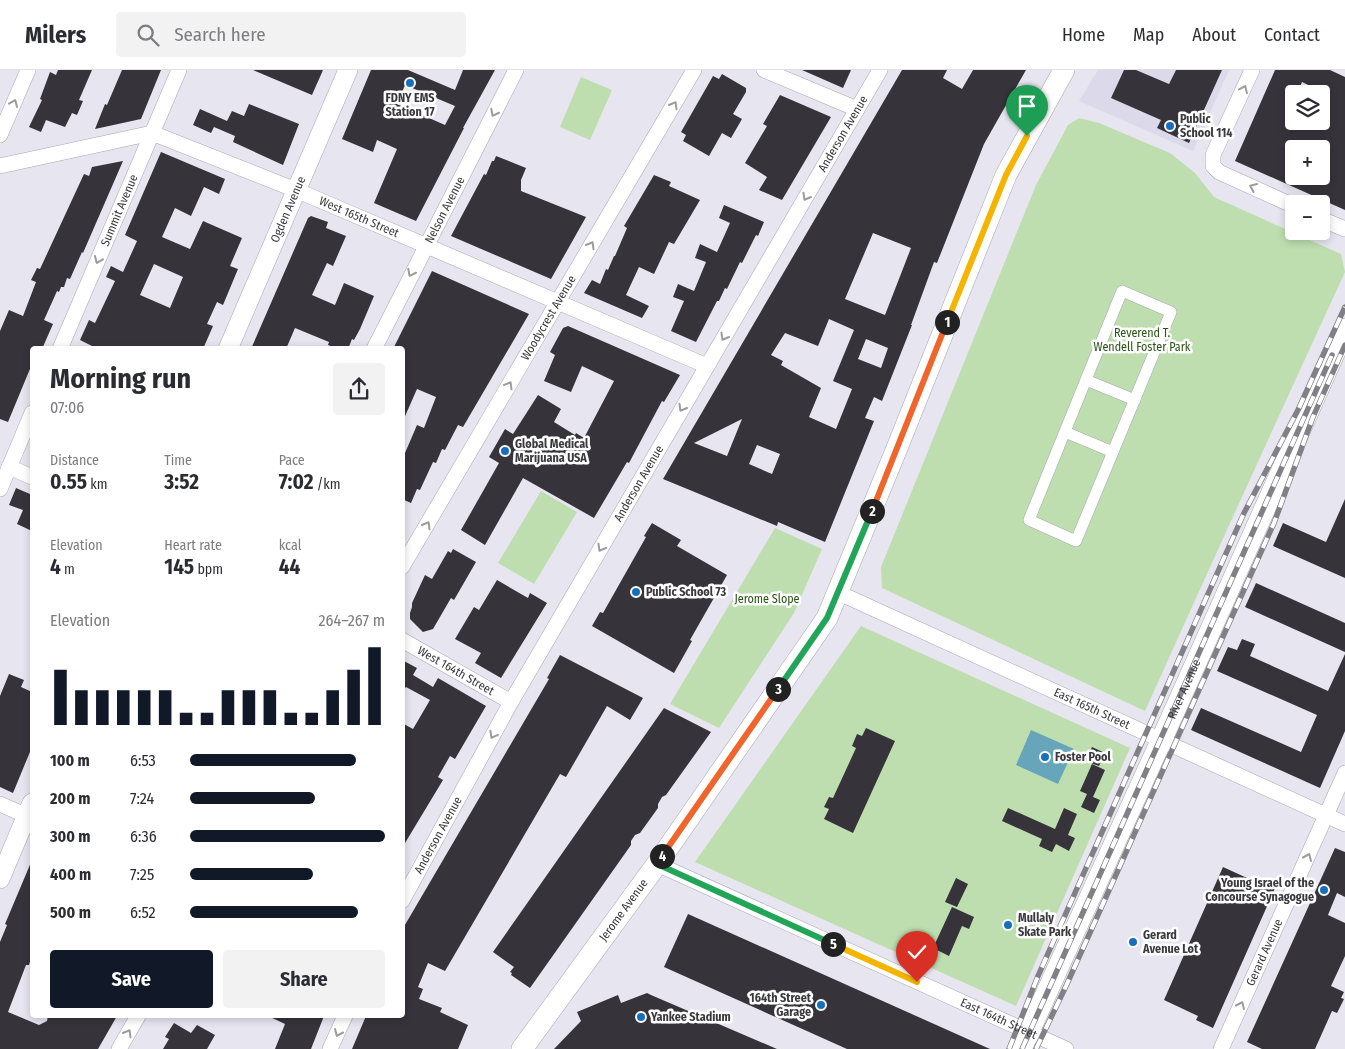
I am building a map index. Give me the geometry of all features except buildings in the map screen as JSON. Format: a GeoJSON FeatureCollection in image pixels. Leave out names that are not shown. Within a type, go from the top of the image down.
{"type":"FeatureCollection","features":[{"type":"Feature","properties":{"kind":"main road","name":"Jerome Avenue"},"geometry":{"type":"LineString","coordinates":[[522,1049],[657,864],[827,618],[839,593],[1006,175],[1064,70]]}},
{"type":"Feature","properties":{"kind":"main road","name":"River Avenue"},"geometry":{"type":"LineString","coordinates":[[1025,1041],[1345,329]]}},
{"type":"Feature","properties":{"kind":"street"},"geometry":{"type":"LineString","coordinates":[[0,135],[28,70]]}},
{"type":"Feature","properties":{"kind":"street","name":"Summit Avenue"},"geometry":{"type":"LineString","coordinates":[[61,346],[179,70]]}},
{"type":"Feature","properties":{"kind":"street","name":"Ogden Avenue"},"geometry":{"type":"LineString","coordinates":[[229,346],[348,70]]}},
{"type":"Feature","properties":{"kind":"street","name":"Nelson Avenue"},"geometry":{"type":"LineString","coordinates":[[376,346],[516,70]]}},
{"type":"Feature","properties":{"kind":"street","name":"Woodycrest Avenue"},"geometry":{"type":"LineString","coordinates":[[405,562],[694,70]]}},
{"type":"Feature","properties":{"kind":"street"},"geometry":{"type":"LineString","coordinates":[[764,70],[857,109]]}},
{"type":"Feature","properties":{"kind":"street","name":"Anderson Avenue"},"geometry":{"type":"LineString","coordinates":[[405,896],[511,702],[880,70]]}},
{"type":"Feature","properties":{"kind":"street"},"geometry":{"type":"LineString","coordinates":[[1252,70],[1213,156],[1213,166],[1219,172],[1285,202]]}},
{"type":"Feature","properties":{"kind":"street"},"geometry":{"type":"LineString","coordinates":[[0,166],[152,133]]}},
{"type":"Feature","properties":{"kind":"street","name":"West 165th Street"},"geometry":{"type":"LineString","coordinates":[[152,133],[296,190],[707,366]]}},
{"type":"Feature","properties":{"kind":"street"},"geometry":{"type":"LineString","coordinates":[[1330,222],[1345,229]]}},
{"type":"Feature","properties":{"kind":"street"},"geometry":{"type":"LineString","coordinates":[[1122,291],[1171,312],[1135,400],[1076,541],[1028,520],[1122,291]]}},
{"type":"Feature","properties":{"kind":"street"},"geometry":{"type":"LineString","coordinates":[[1086,380],[1135,400]]}},
{"type":"Feature","properties":{"kind":"street"},"geometry":{"type":"LineString","coordinates":[[0,489],[30,418]]}},
{"type":"Feature","properties":{"kind":"street"},"geometry":{"type":"LineString","coordinates":[[1065,432],[1113,452]]}},
{"type":"Feature","properties":{"kind":"street"},"geometry":{"type":"LineString","coordinates":[[9,467],[30,476]]}},
{"type":"Feature","properties":{"kind":"street","name":"East 165th Street"},"geometry":{"type":"LineString","coordinates":[[839,593],[1345,824]]}},
{"type":"Feature","properties":{"kind":"street","name":"West 164th Street"},"geometry":{"type":"LineString","coordinates":[[405,642],[511,702]]}},
{"type":"Feature","properties":{"kind":"street","name":"Gerard Avenue"},"geometry":{"type":"LineString","coordinates":[[1221,1049],[1345,773]]}},
{"type":"Feature","properties":{"kind":"street"},"geometry":{"type":"LineString","coordinates":[[0,804],[30,812]]}},
{"type":"Feature","properties":{"kind":"street"},"geometry":{"type":"LineString","coordinates":[[0,879],[30,814]]}},
{"type":"Feature","properties":{"kind":"street","name":"East 164th Street"},"geometry":{"type":"LineString","coordinates":[[657,864],[1025,1041],[1066,1049]]}},
{"type":"Feature","properties":{"kind":"street"},"geometry":{"type":"LineString","coordinates":[[119,1049],[137,1018]]}},
{"type":"Feature","properties":{"kind":"street"},"geometry":{"type":"LineString","coordinates":[[330,1049],[344,1018]]}},
{"type":"Feature","properties":{"kind":"shaded area","name":"Public School 114"},"geometry":{"type":"Polygon","coordinates":[[[1098,70],[1229,70],[1193,151],[1079,101],[1098,70]]]}},
{"type":"Feature","properties":{"kind":"green space"},"geometry":{"type":"Polygon","coordinates":[[[581,77],[612,90],[590,140],[560,127],[581,77]]]}},
{"type":"Feature","properties":{"kind":"green space","name":"Reverend T. Wendell Foster Park"},"geometry":{"type":"Polygon","coordinates":[[[1079,118],[1099,123],[1170,153],[1195,173],[1214,197],[1285,229],[1285,240],[1310,240],[1341,254],[1345,272],[1145,711],[882,588],[881,567],[1036,185],[1068,125],[1079,118]]]}},
{"type":"Feature","properties":{"kind":"green space"},"geometry":{"type":"Polygon","coordinates":[[[541,491],[577,512],[534,584],[498,563],[541,491]]]}},
{"type":"Feature","properties":{"kind":"green space","name":"Jerome Slope"},"geometry":{"type":"Polygon","coordinates":[[[775,528],[822,549],[794,613],[719,728],[670,704],[775,528]]]}},
{"type":"Feature","properties":{"kind":"green space"},"geometry":{"type":"Polygon","coordinates":[[[861,626],[1130,748],[1016,1006],[695,862],[861,626]]]}},
{"type":"Feature","properties":{"kind":"water","name":"Foster Pool"},"geometry":{"type":"Polygon","coordinates":[[[1031,730],[1074,749],[1058,784],[1016,765],[1031,730]]]}},
{"type":"Feature","properties":{"kind":"railway"},"geometry":{"type":"LineString","coordinates":[[1009,1049],[1038,976],[1244,513],[1298,410],[1345,307]]}},
{"type":"Feature","properties":{"kind":"railway"},"geometry":{"type":"LineString","coordinates":[[1036,1049],[1274,523],[1313,417],[1345,345]]}},
{"type":"Feature","properties":{"kind":"railway"},"geometry":{"type":"LineString","coordinates":[[1022,1049],[1332,355]]}},
{"type":"Feature","properties":{"kind":"place","name":"FDNY EMS Station 17"},"geometry":{"type":"Point","coordinates":[410,83]}},
{"type":"Feature","properties":{"kind":"place","name":"Public School 114"},"geometry":{"type":"Point","coordinates":[1170,126]}},
{"type":"Feature","properties":{"kind":"place","name":"Global Medical Marijuana USA"},"geometry":{"type":"Point","coordinates":[505,451]}},
{"type":"Feature","properties":{"kind":"place","name":"Public School 73"},"geometry":{"type":"Point","coordinates":[636,592]}},
{"type":"Feature","properties":{"kind":"place","name":"Foster Pool"},"geometry":{"type":"Point","coordinates":[1045,757]}},
{"type":"Feature","properties":{"kind":"place","name":"Young Israel of the Concourse Synagogue"},"geometry":{"type":"Point","coordinates":[1324,890]}},
{"type":"Feature","properties":{"kind":"place","name":"Mullaly Skate Park"},"geometry":{"type":"Point","coordinates":[1008,925]}},
{"type":"Feature","properties":{"kind":"place","name":"Gerard Avenue Lot"},"geometry":{"type":"Point","coordinates":[1133,942]}},
{"type":"Feature","properties":{"kind":"place","name":"164th Street Garage"},"geometry":{"type":"Point","coordinates":[821,1005]}},
{"type":"Feature","properties":{"kind":"place","name":"Yankee Stadium"},"geometry":{"type":"Point","coordinates":[641,1017]}},
{"type":"Feature","properties":{"kind":"route"},"geometry":{"type":"LineString","coordinates":[[917,982],[657,864],[827,618],[839,593],[1006,175],[1027,136]]}}]}
